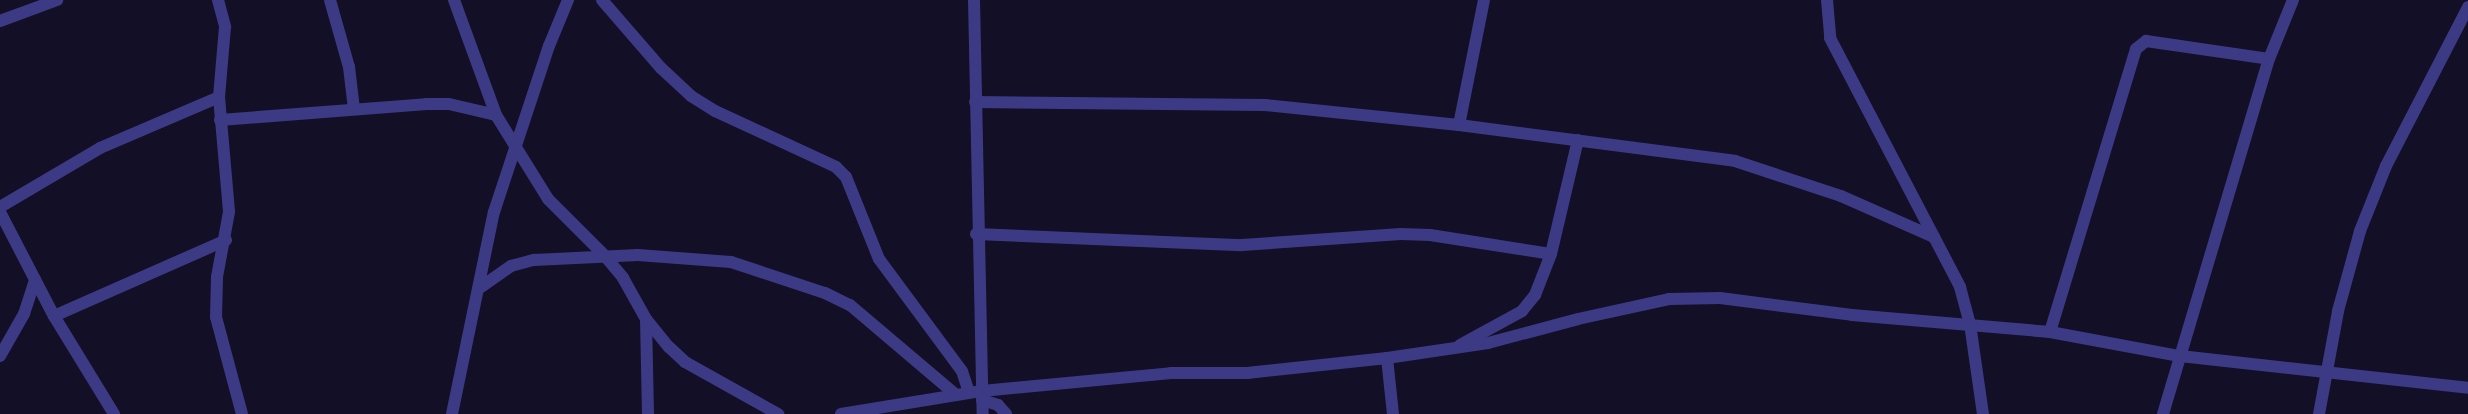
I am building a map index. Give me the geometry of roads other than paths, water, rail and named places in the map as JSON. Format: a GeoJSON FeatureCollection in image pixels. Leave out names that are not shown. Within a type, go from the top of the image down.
{"type":"FeatureCollection","features":[{"type":"Feature","properties":{"kind":"street"},"geometry":{"type":"LineString","coordinates":[[0,21],[57,0]]}},
{"type":"Feature","properties":{"kind":"street"},"geometry":{"type":"LineString","coordinates":[[218,0],[225,27],[219,97],[229,212],[226,240],[217,277],[216,317],[225,358],[236,383],[240,412]]}},
{"type":"Feature","properties":{"kind":"street"},"geometry":{"type":"LineString","coordinates":[[330,0],[349,67],[354,109]]}},
{"type":"Feature","properties":{"kind":"street"},"geometry":{"type":"LineString","coordinates":[[454,0],[496,115],[514,148],[548,199],[604,255],[623,278],[646,319],[685,362],[778,414]]}},
{"type":"Feature","properties":{"kind":"street"},"geometry":{"type":"LineString","coordinates":[[455,411],[481,287],[494,212],[549,46],[568,0]]}},
{"type":"Feature","properties":{"kind":"street"},"geometry":{"type":"LineString","coordinates":[[602,0],[661,68],[691,96],[715,111],[836,167],[846,177],[879,260],[962,371],[972,395],[983,414]]}},
{"type":"Feature","properties":{"kind":"street"},"geometry":{"type":"LineString","coordinates":[[972,395],[976,234],[974,0]]}},
{"type":"Feature","properties":{"kind":"street"},"geometry":{"type":"LineString","coordinates":[[1459,125],[1484,0]]}},
{"type":"Feature","properties":{"kind":"street"},"geometry":{"type":"LineString","coordinates":[[1827,0],[1830,38],[1960,287],[1970,324],[1979,412]]}},
{"type":"Feature","properties":{"kind":"street"},"geometry":{"type":"LineString","coordinates":[[2163,414],[2269,59],[2293,0]]}},
{"type":"Feature","properties":{"kind":"street"},"geometry":{"type":"LineString","coordinates":[[2319,414],[2329,372],[2338,311],[2360,231],[2386,166],[2468,7]]}},
{"type":"Feature","properties":{"kind":"street"},"geometry":{"type":"LineString","coordinates":[[2050,332],[2136,49],[2146,41],[2269,59]]}},
{"type":"Feature","properties":{"kind":"street"},"geometry":{"type":"LineString","coordinates":[[0,207],[100,148],[219,97]]}},
{"type":"Feature","properties":{"kind":"street"},"geometry":{"type":"LineString","coordinates":[[975,102],[1265,105],[1459,125],[1736,161],[1841,196],[1934,237]]}},
{"type":"Feature","properties":{"kind":"street"},"geometry":{"type":"LineString","coordinates":[[220,120],[354,109],[449,104],[496,115]]}},
{"type":"Feature","properties":{"kind":"street"},"geometry":{"type":"LineString","coordinates":[[1450,350],[1522,311],[1536,295],[1551,254],[1578,140]]}},
{"type":"Feature","properties":{"kind":"street"},"geometry":{"type":"LineString","coordinates":[[0,212],[54,316],[114,414]]}},
{"type":"Feature","properties":{"kind":"street"},"geometry":{"type":"LineString","coordinates":[[976,234],[1242,245],[1401,234],[1430,235],[1551,254]]}},
{"type":"Feature","properties":{"kind":"street"},"geometry":{"type":"LineString","coordinates":[[54,316],[226,240]]}},
{"type":"Feature","properties":{"kind":"street"},"geometry":{"type":"LineString","coordinates":[[481,287],[510,266],[534,260],[604,255],[693,258],[730,262],[825,293],[870,319],[972,395],[998,405],[1006,414]]}},
{"type":"Feature","properties":{"kind":"street"},"geometry":{"type":"LineString","coordinates":[[0,356],[24,314],[35,280]]}},
{"type":"Feature","properties":{"kind":"street"},"geometry":{"type":"LineString","coordinates":[[841,414],[972,395],[1171,373],[1247,373],[1450,350],[1669,299],[1720,298],[1852,315],[2050,332],[2180,356],[2468,388]]}},
{"type":"Feature","properties":{"kind":"street"},"geometry":{"type":"LineString","coordinates":[[646,319],[648,414]]}},
{"type":"Feature","properties":{"kind":"street"},"geometry":{"type":"LineString","coordinates":[[1387,358],[1393,414]]}}]}
